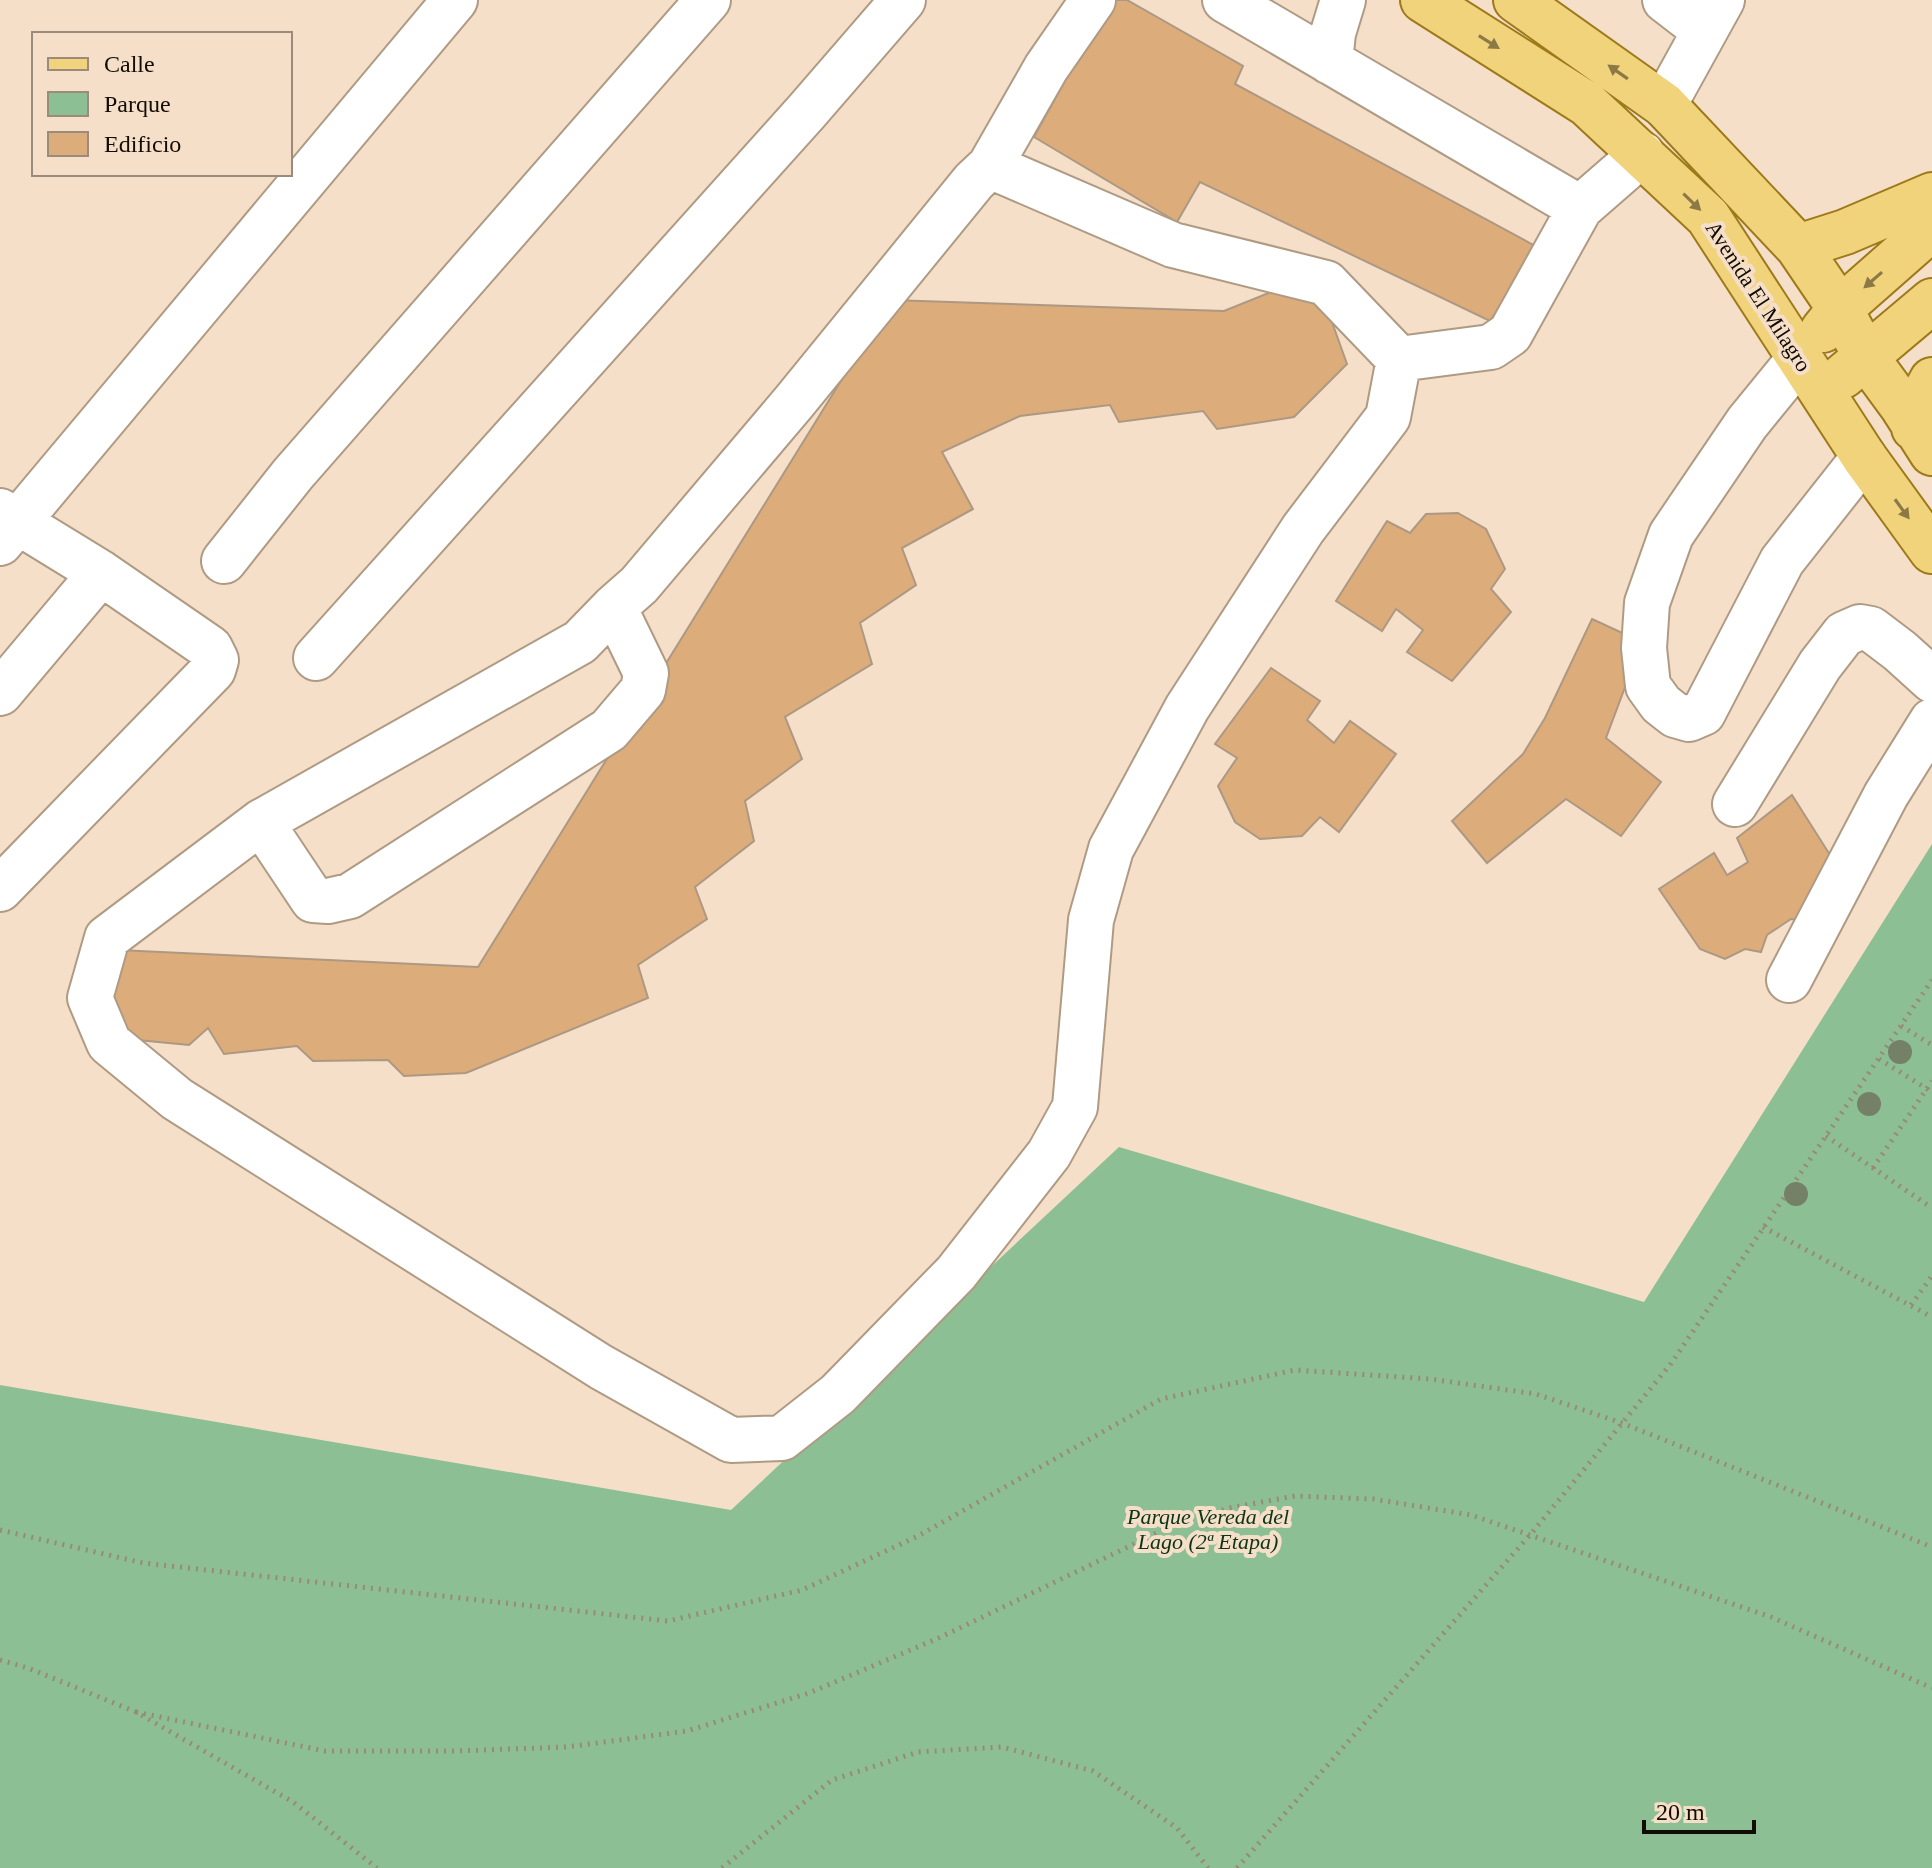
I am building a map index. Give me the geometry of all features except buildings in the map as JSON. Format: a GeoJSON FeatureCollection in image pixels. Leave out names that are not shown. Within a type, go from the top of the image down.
{"type":"FeatureCollection","features":[{"type":"Feature","properties":{"kind":"main road","name":"Avenida El Milagro"},"geometry":{"type":"LineString","coordinates":[[1423,0],[1587,104],[1708,217],[1864,457],[1932,551]]}},
{"type":"Feature","properties":{"kind":"main road"},"geometry":{"type":"LineString","coordinates":[[1529,4],[1664,105],[1798,247],[1840,309],[1866,357],[1923,441]]}},
{"type":"Feature","properties":{"kind":"main road"},"geometry":{"type":"LineString","coordinates":[[1798,247],[1845,232],[1932,195]]}},
{"type":"Feature","properties":{"kind":"main road"},"geometry":{"type":"LineString","coordinates":[[1811,375],[1840,309],[1932,228]]}},
{"type":"Feature","properties":{"kind":"main road"},"geometry":{"type":"LineString","coordinates":[[1811,375],[1866,357],[1932,301]]}},
{"type":"Feature","properties":{"kind":"main road"},"geometry":{"type":"LineString","coordinates":[[1923,441],[1919,409],[1932,380]]}},
{"type":"Feature","properties":{"kind":"street"},"geometry":{"type":"LineString","coordinates":[[0,889],[213,670],[216,660],[210,648],[101,573],[6,525],[455,0]]}},
{"type":"Feature","properties":{"kind":"street"},"geometry":{"type":"LineString","coordinates":[[224,561],[293,474],[708,0]]}},
{"type":"Feature","properties":{"kind":"street"},"geometry":{"type":"LineString","coordinates":[[316,658],[903,0]]}},
{"type":"Feature","properties":{"kind":"street"},"geometry":{"type":"LineString","coordinates":[[1093,0],[1046,68],[990,166],[974,181],[794,402],[639,585],[580,642],[261,822],[107,938],[90,998],[109,1043],[177,1099],[601,1367],[731,1440],[782,1438],[838,1394],[956,1273],[1049,1154],[1075,1107],[1091,920],[1111,849],[1187,708],[1303,529],[1388,417],[1399,359]]}},
{"type":"Feature","properties":{"kind":"street"},"geometry":{"type":"LineString","coordinates":[[1225,0],[1580,208]]}},
{"type":"Feature","properties":{"kind":"street"},"geometry":{"type":"LineString","coordinates":[[1330,62],[1333,33],[1343,0]]}},
{"type":"Feature","properties":{"kind":"street"},"geometry":{"type":"LineString","coordinates":[[1664,105],[1713,15],[1665,0]]}},
{"type":"Feature","properties":{"kind":"street"},"geometry":{"type":"LineString","coordinates":[[1399,359],[1491,347],[1510,334],[1580,208],[1642,154]]}},
{"type":"Feature","properties":{"kind":"street"},"geometry":{"type":"LineString","coordinates":[[990,166],[1173,245],[1326,283],[1399,359]]}},
{"type":"Feature","properties":{"kind":"street"},"geometry":{"type":"LineString","coordinates":[[1811,375],[1747,423],[1671,535],[1647,603],[1644,648],[1648,686],[1661,704],[1675,715],[1689,719],[1703,713],[1782,561],[1864,457]]}},
{"type":"Feature","properties":{"kind":"street"},"geometry":{"type":"LineString","coordinates":[[0,693],[101,573]]}},
{"type":"Feature","properties":{"kind":"street"},"geometry":{"type":"LineString","coordinates":[[261,822],[313,900],[328,901],[350,896],[609,730],[643,690],[646,673],[614,607]]}},
{"type":"Feature","properties":{"kind":"street"},"geometry":{"type":"LineString","coordinates":[[1735,804],[1820,665],[1844,634],[1860,627],[1871,629],[1932,680]]}},
{"type":"Feature","properties":{"kind":"street"},"geometry":{"type":"LineString","coordinates":[[1789,980],[1886,795],[1932,721]]}},
{"type":"Feature","properties":{"kind":"path"},"geometry":{"type":"LineString","coordinates":[[1237,1868],[1530,1535],[1670,1365],[1932,980]]}},
{"type":"Feature","properties":{"kind":"path"},"geometry":{"type":"LineString","coordinates":[[1901,1026],[1932,1045]]}},
{"type":"Feature","properties":{"kind":"path"},"geometry":{"type":"LineString","coordinates":[[1879,1059],[1929,1090]]}},
{"type":"Feature","properties":{"kind":"path"},"geometry":{"type":"LineString","coordinates":[[1873,1168],[1929,1090],[1932,1081]]}},
{"type":"Feature","properties":{"kind":"path"},"geometry":{"type":"LineString","coordinates":[[1826,1136],[1932,1208]]}},
{"type":"Feature","properties":{"kind":"path"},"geometry":{"type":"LineString","coordinates":[[1763,1227],[1932,1317]]}},
{"type":"Feature","properties":{"kind":"path"},"geometry":{"type":"LineString","coordinates":[[1911,1305],[1932,1276]]}},
{"type":"Feature","properties":{"kind":"path"},"geometry":{"type":"LineString","coordinates":[[0,1530],[143,1563],[668,1621],[802,1590],[918,1536],[1161,1399],[1295,1370],[1430,1379],[1536,1394],[1622,1423],[1932,1547]]}},
{"type":"Feature","properties":{"kind":"path"},"geometry":{"type":"LineString","coordinates":[[136,1712],[325,1751],[567,1747],[687,1731],[809,1693],[941,1637],[1169,1527],[1229,1508],[1295,1496],[1373,1499],[1471,1515],[1771,1617],[1932,1688]]}},
{"type":"Feature","properties":{"kind":"path"},"geometry":{"type":"LineString","coordinates":[[0,1660],[28,1668],[136,1712],[293,1802],[377,1868]]}},
{"type":"Feature","properties":{"kind":"path"},"geometry":{"type":"LineString","coordinates":[[722,1868],[832,1780],[918,1752],[1002,1747],[1093,1771],[1177,1828],[1208,1868]]}},
{"type":"Feature","properties":{"kind":"green space","name":"Parque Vereda del Lago (2ª Etapa)"},"geometry":{"type":"Polygon","coordinates":[[[1932,844],[1932,1868],[0,1868],[0,1385],[731,1510],[1119,1147],[1644,1302],[1932,844]]]}}]}
